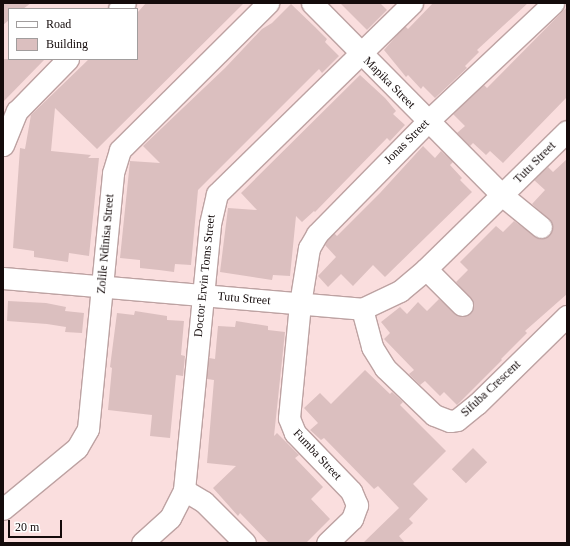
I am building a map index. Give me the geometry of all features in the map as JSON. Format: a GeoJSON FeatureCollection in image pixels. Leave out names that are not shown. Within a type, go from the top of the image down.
{"type":"FeatureCollection","features":[{"type":"Feature","properties":{"kind":"street","name":"Zolile Ndinisa Street"},"geometry":{"type":"LineString","coordinates":[[3,509],[77,448],[85,436],[113,173],[120,150],[268,3]]}},
{"type":"Feature","properties":{"kind":"street","name":"Mapika Street"},"geometry":{"type":"LineString","coordinates":[[312,3],[360,54],[503,196]]}},
{"type":"Feature","properties":{"kind":"street","name":"Doctor Ervin Toms Street"},"geometry":{"type":"LineString","coordinates":[[142,543],[170,518],[184,490],[202,295],[210,224],[217,194],[412,3]]}},
{"type":"Feature","properties":{"kind":"street","name":"Jonas Street"},"geometry":{"type":"LineString","coordinates":[[300,304],[309,248],[317,234],[428,121],[553,3]]}},
{"type":"Feature","properties":{"kind":"street"},"geometry":{"type":"LineString","coordinates":[[3,144],[17,111],[67,60]]}},
{"type":"Feature","properties":{"kind":"street","name":"Tutu Street"},"geometry":{"type":"LineString","coordinates":[[3,278],[362,309],[395,294],[426,269],[503,196],[567,131]]}},
{"type":"Feature","properties":{"kind":"street"},"geometry":{"type":"LineString","coordinates":[[503,196],[541,227]]}},
{"type":"Feature","properties":{"kind":"street"},"geometry":{"type":"LineString","coordinates":[[426,269],[462,305]]}},
{"type":"Feature","properties":{"kind":"street","name":"Fumba Street"},"geometry":{"type":"LineString","coordinates":[[300,304],[289,411],[290,424],[295,433],[355,495],[357,505],[352,519],[327,543]]}},
{"type":"Feature","properties":{"kind":"street","name":"Sifuba Crescent"},"geometry":{"type":"LineString","coordinates":[[362,309],[372,347],[385,368],[434,415],[450,421],[457,420],[478,404],[567,316]]}},
{"type":"Feature","properties":{"kind":"street"},"geometry":{"type":"LineString","coordinates":[[184,490],[204,502],[245,543]]}},
{"type":"Feature","properties":{"kind":"building"},"geometry":{"type":"Polygon","coordinates":[[[3,3],[31,3],[24,8],[8,8],[8,21],[3,25],[3,3]]]}},
{"type":"Feature","properties":{"kind":"building"},"geometry":{"type":"Polygon","coordinates":[[[146,3],[244,3],[97,149],[55,108],[51,151],[91,155],[88,158],[99,158],[89,256],[69,253],[68,262],[34,257],[34,251],[13,248],[20,148],[25,149],[31,115],[88,60],[138,60],[138,12],[146,3]]]}},
{"type":"Feature","properties":{"kind":"building"},"geometry":{"type":"Polygon","coordinates":[[[340,3],[380,3],[387,10],[367,30],[340,3]]]}},
{"type":"Feature","properties":{"kind":"building"},"geometry":{"type":"Polygon","coordinates":[[[433,3],[528,3],[477,50],[479,52],[465,66],[467,68],[435,98],[423,86],[421,89],[408,75],[406,77],[384,50],[405,26],[408,29],[433,3]]]}},
{"type":"Feature","properties":{"kind":"building"},"geometry":{"type":"Polygon","coordinates":[[[291,4],[327,39],[325,42],[339,56],[322,73],[319,69],[198,190],[191,265],[175,264],[174,272],[140,268],[140,260],[120,258],[130,161],[160,163],[143,146],[225,68],[262,29],[272,23],[291,4]]]}},
{"type":"Feature","properties":{"kind":"building"},"geometry":{"type":"Polygon","coordinates":[[[567,7],[567,97],[503,163],[490,151],[486,155],[473,143],[470,146],[457,133],[465,126],[453,114],[484,85],[487,88],[567,7]]]}},
{"type":"Feature","properties":{"kind":"building"},"geometry":{"type":"Polygon","coordinates":[[[3,59],[44,60],[3,102],[3,59]]]}},
{"type":"Feature","properties":{"kind":"building"},"geometry":{"type":"Polygon","coordinates":[[[360,75],[385,98],[396,111],[393,114],[405,125],[390,141],[387,138],[315,212],[314,211],[302,222],[296,216],[290,276],[273,275],[272,280],[220,272],[228,208],[257,210],[241,193],[360,75]]]}},
{"type":"Feature","properties":{"kind":"building"},"geometry":{"type":"Polygon","coordinates":[[[423,146],[435,158],[441,151],[453,162],[450,165],[462,178],[460,180],[472,192],[385,277],[373,265],[353,286],[341,274],[328,287],[318,276],[336,257],[325,245],[327,241],[334,233],[337,236],[380,193],[423,146]]]}},
{"type":"Feature","properties":{"kind":"building"},"geometry":{"type":"Polygon","coordinates":[[[567,159],[567,294],[525,331],[527,333],[457,405],[444,392],[440,396],[425,381],[420,385],[409,374],[414,370],[384,339],[390,333],[381,322],[400,307],[407,314],[418,302],[427,311],[439,299],[459,316],[470,314],[473,302],[456,282],[468,270],[460,262],[496,226],[503,232],[514,221],[539,239],[550,235],[552,222],[532,204],[545,190],[534,180],[548,167],[553,172],[567,159]]]}},
{"type":"Feature","properties":{"kind":"building"},"geometry":{"type":"Polygon","coordinates":[[[8,301],[46,303],[66,307],[65,311],[84,313],[82,333],[65,332],[66,327],[7,321],[8,301]]]}},
{"type":"Feature","properties":{"kind":"building"},"geometry":{"type":"Polygon","coordinates":[[[135,311],[167,316],[167,320],[184,321],[181,355],[185,356],[183,376],[176,375],[170,438],[150,436],[152,415],[108,410],[112,368],[110,367],[117,313],[134,315],[135,311]]]}},
{"type":"Feature","properties":{"kind":"building"},"geometry":{"type":"Polygon","coordinates":[[[236,321],[268,326],[268,330],[285,332],[274,436],[277,433],[299,455],[295,458],[323,487],[311,499],[330,519],[306,543],[269,543],[240,513],[238,516],[213,488],[236,466],[207,463],[214,380],[207,379],[209,358],[215,359],[218,326],[235,327],[236,321]]]}},
{"type":"Feature","properties":{"kind":"building"},"geometry":{"type":"Polygon","coordinates":[[[365,370],[390,394],[392,392],[403,402],[400,405],[446,451],[413,484],[428,499],[409,519],[413,523],[399,536],[405,543],[363,543],[399,508],[378,486],[374,489],[324,438],[321,440],[310,430],[318,423],[304,408],[320,393],[331,404],[365,370]]]}},
{"type":"Feature","properties":{"kind":"building"},"geometry":{"type":"Polygon","coordinates":[[[473,448],[487,462],[466,483],[452,469],[473,448]]]}}]}
